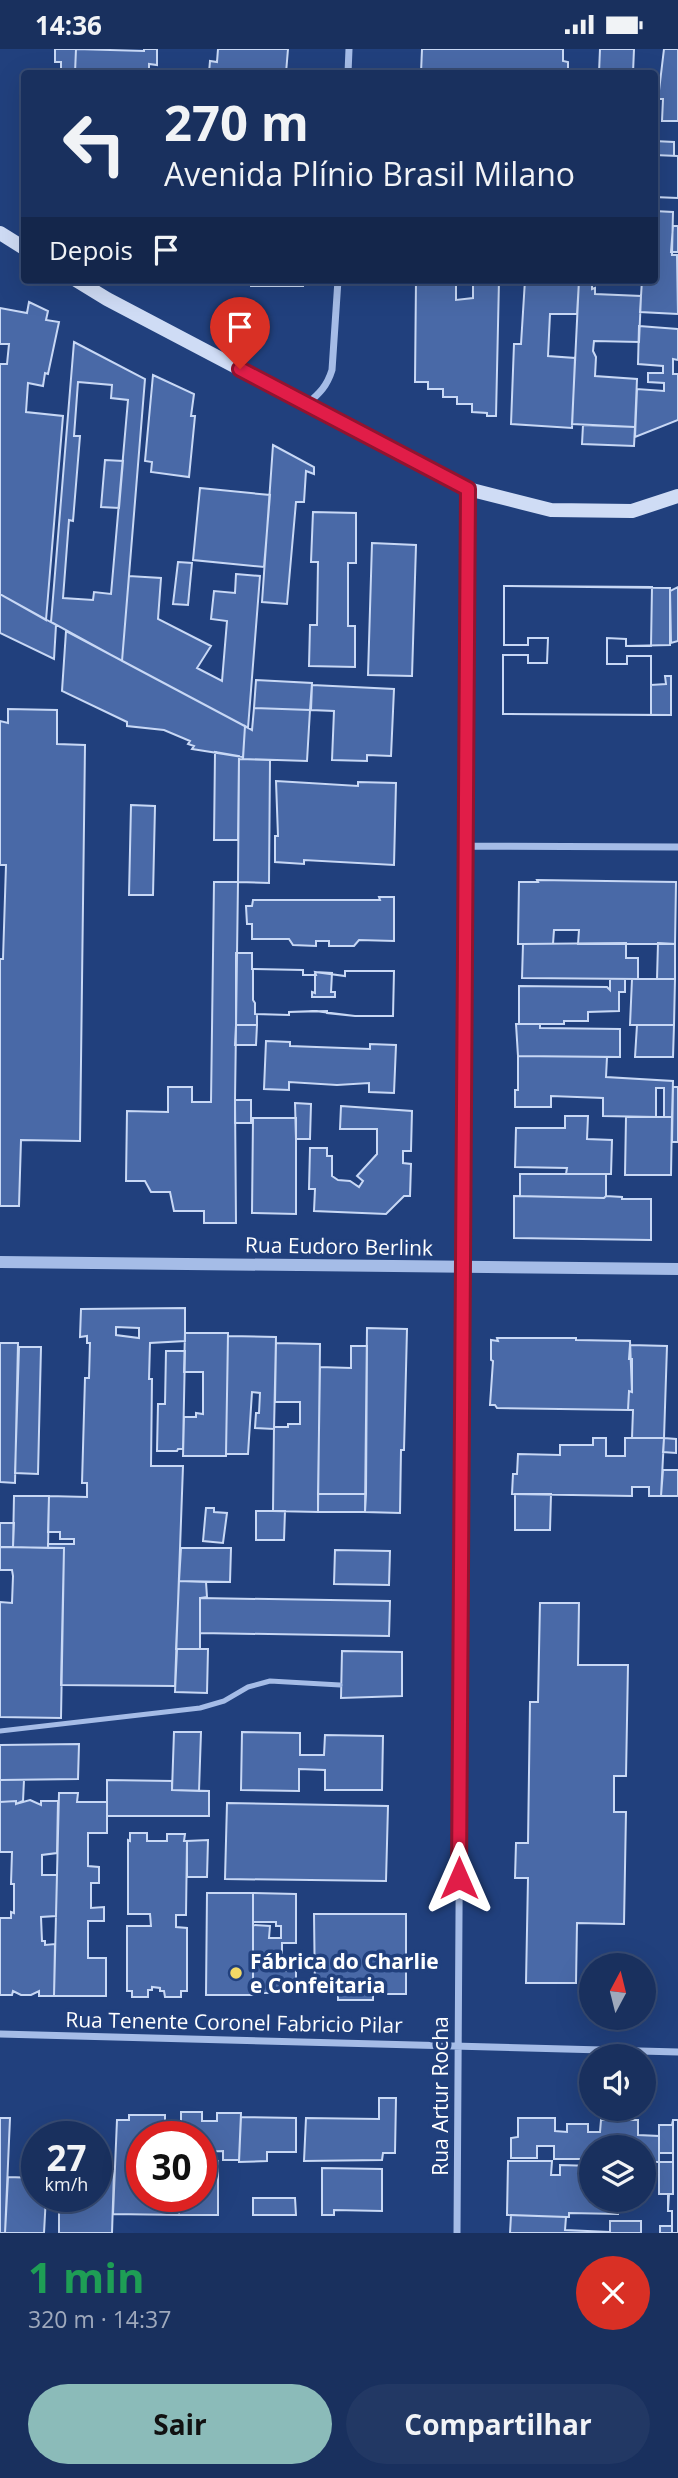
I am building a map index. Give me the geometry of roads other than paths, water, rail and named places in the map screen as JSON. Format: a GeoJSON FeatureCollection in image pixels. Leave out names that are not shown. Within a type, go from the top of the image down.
{"type":"FeatureCollection","features":[{"type":"Feature","properties":{"kind":"main road"},"geometry":{"type":"LineString","coordinates":[[0,233],[21,246]]}},
{"type":"Feature","properties":{"kind":"main road"},"geometry":{"type":"LineString","coordinates":[[83,284],[468,489],[551,510],[632,511],[678,496]]}},
{"type":"Feature","properties":{"kind":"street"},"geometry":{"type":"LineString","coordinates":[[348,70],[349,49]]}},
{"type":"Feature","properties":{"kind":"street"},"geometry":{"type":"LineString","coordinates":[[307,404],[328,383],[332,370],[338,284]]}},
{"type":"Feature","properties":{"kind":"street","name":"Rua Artur Rocha"},"geometry":{"type":"LineString","coordinates":[[457,2233],[468,489]]}},
{"type":"Feature","properties":{"kind":"street"},"geometry":{"type":"LineString","coordinates":[[466,846],[678,847]]}},
{"type":"Feature","properties":{"kind":"street","name":"Rua Eudoro Berlink"},"geometry":{"type":"LineString","coordinates":[[0,1262],[678,1269]]}},
{"type":"Feature","properties":{"kind":"street","name":"Rua Tenente Coronel Fabricio Pilar"},"geometry":{"type":"LineString","coordinates":[[0,2034],[678,2052]]}},
{"type":"Feature","properties":{"kind":"lane"},"geometry":{"type":"LineString","coordinates":[[0,1731],[200,1708],[224,1700],[248,1687],[271,1681],[340,1685]]}},
{"type":"Feature","properties":{"kind":"place","name":"Fábrica do Charlie e Confeitaria"},"geometry":{"type":"Point","coordinates":[236,1973]}}]}
